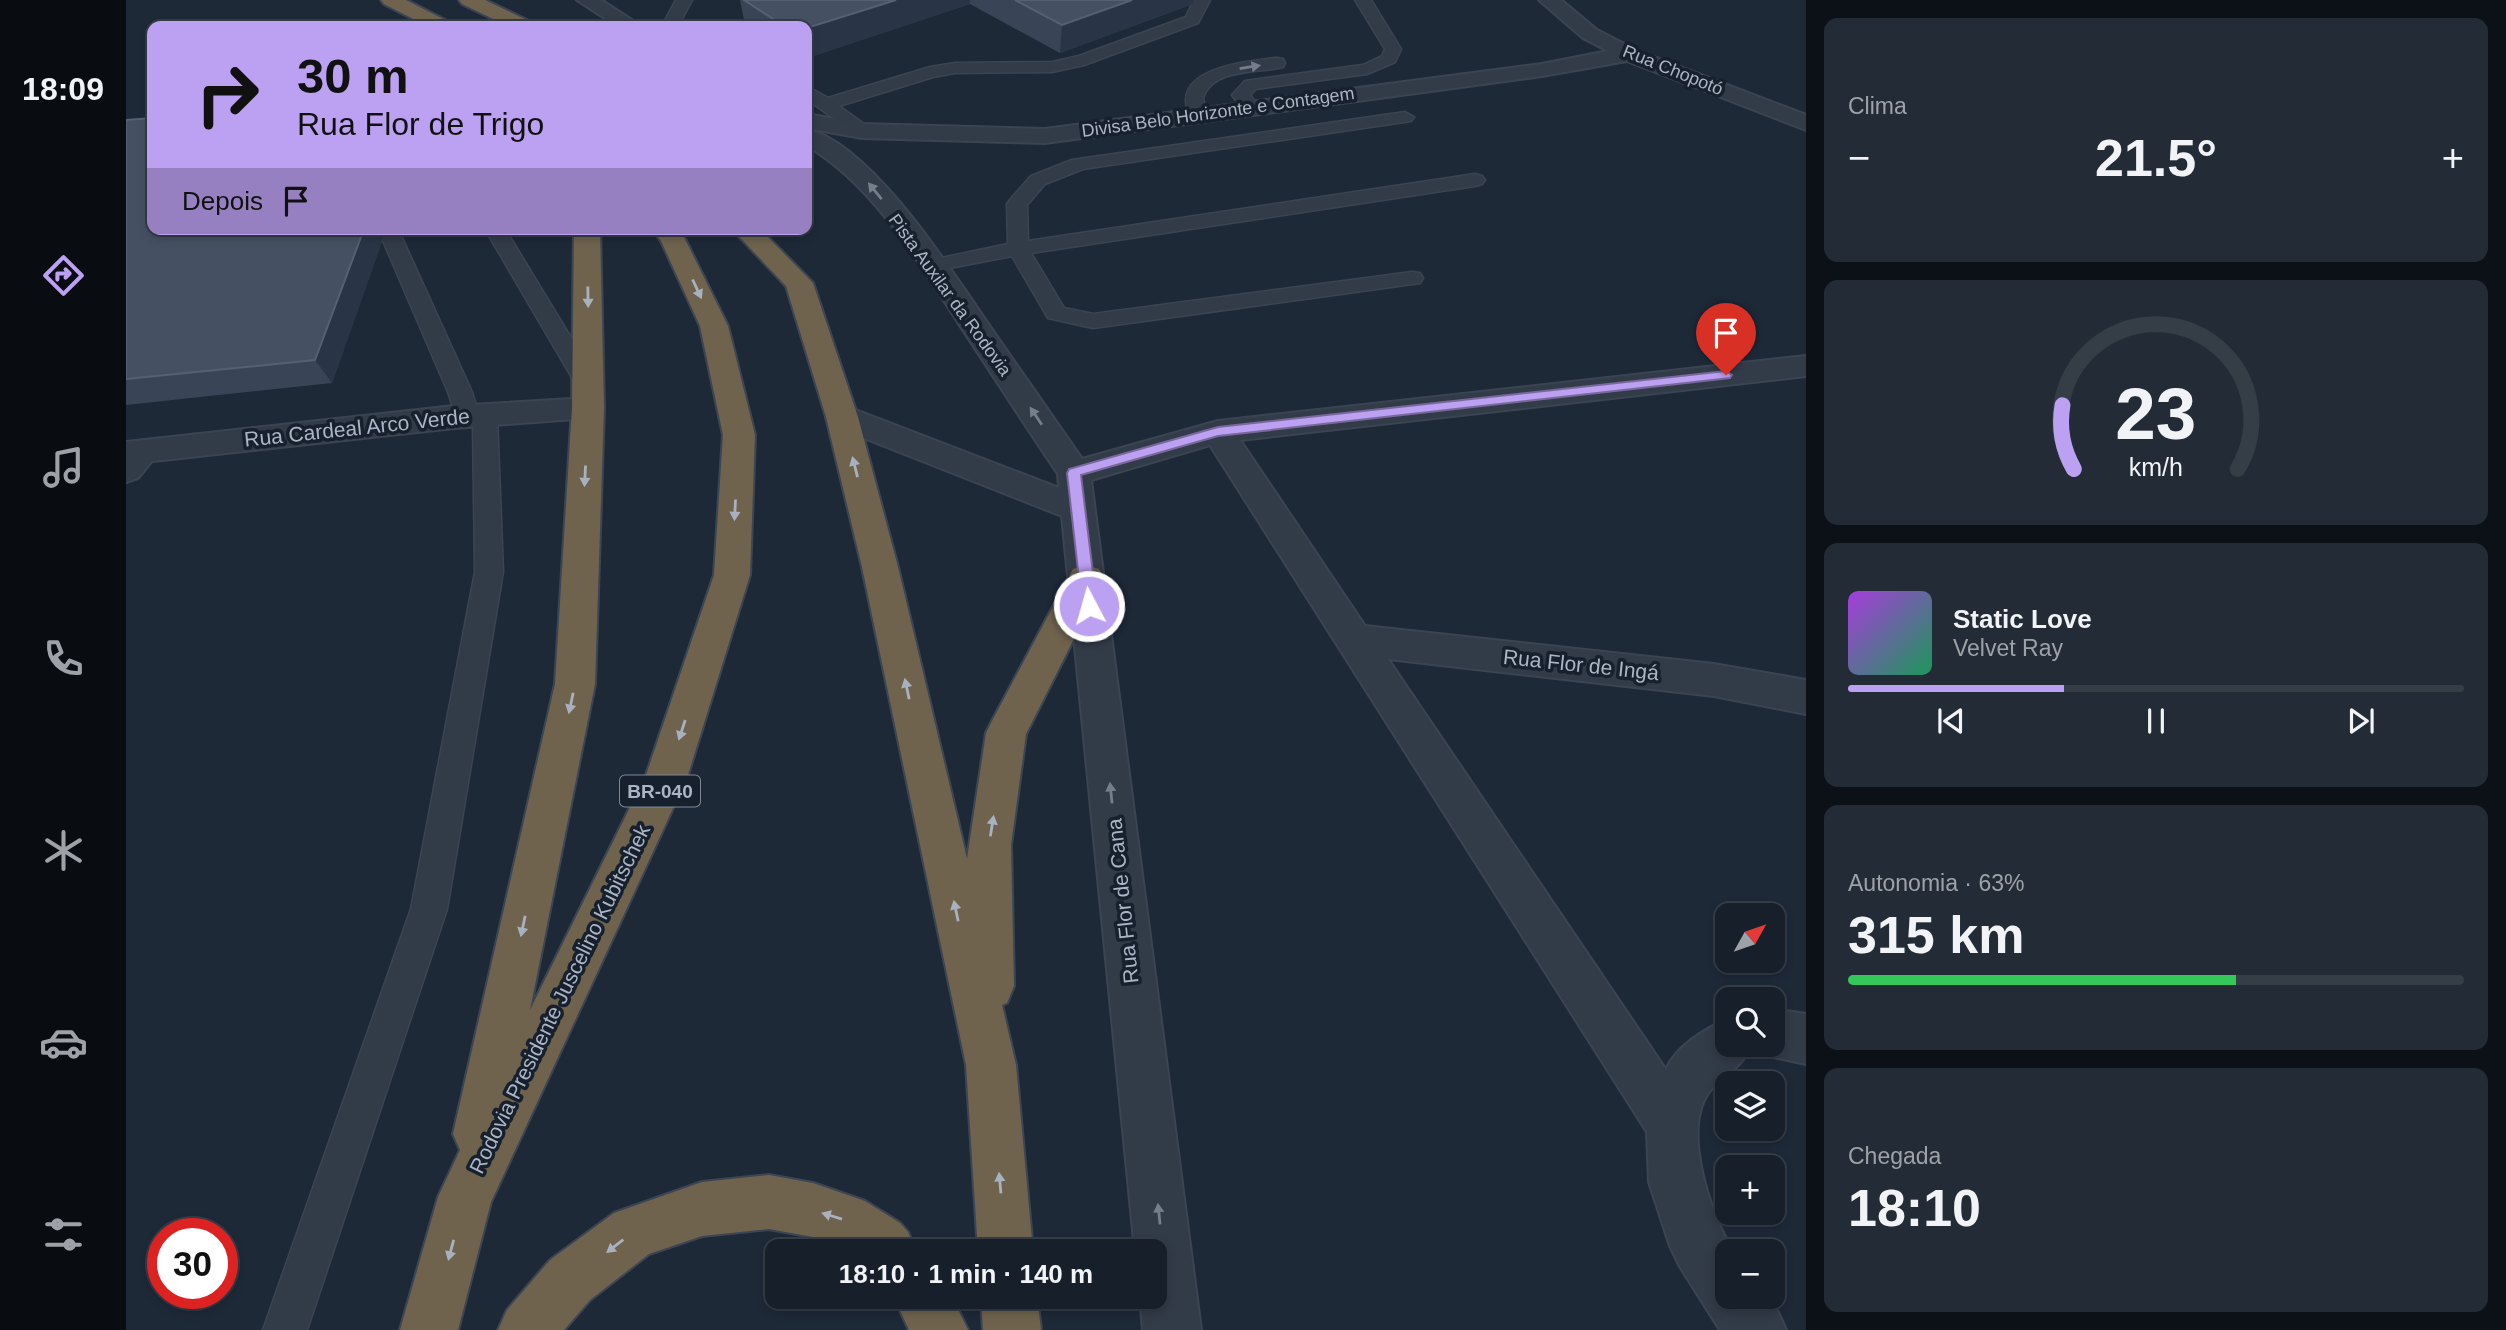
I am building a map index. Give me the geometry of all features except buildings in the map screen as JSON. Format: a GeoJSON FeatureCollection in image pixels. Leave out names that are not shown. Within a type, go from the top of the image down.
{"type":"FeatureCollection","features":[{"type":"Feature","properties":{"kind":"highway"},"geometry":{"type":"LineString","coordinates":[[391,0],[432,21]]}},
{"type":"Feature","properties":{"kind":"highway"},"geometry":{"type":"LineString","coordinates":[[468,0],[513,21]]}},
{"type":"Feature","properties":{"kind":"highway"},"geometry":{"type":"LineString","coordinates":[[465,1197],[575,684],[588,398],[587,235]]}},
{"type":"Feature","properties":{"kind":"highway","name":"Rodovia Presidente Juscelino Kubitschek"},"geometry":{"type":"LineString","coordinates":[[429,1330],[465,1197],[666,778],[732,575],[738,435],[714,326],[670,235]]}},
{"type":"Feature","properties":{"kind":"highway"},"geometry":{"type":"LineString","coordinates":[[751,235],[799,284]]}},
{"type":"Feature","properties":{"kind":"highway"},"geometry":{"type":"LineString","coordinates":[[787,235],[799,284],[842,417],[880,567],[990,1065]]}},
{"type":"Feature","properties":{"kind":"highway"},"geometry":{"type":"LineString","coordinates":[[1005,1239],[990,1065],[989,845],[1006,733],[1086,579]]}},
{"type":"Feature","properties":{"kind":"highway"},"geometry":{"type":"LineString","coordinates":[[527,1330],[570,1280],[632,1232],[702,1209],[769,1202],[813,1210],[846,1220],[876,1239]]}},
{"type":"Feature","properties":{"kind":"highway"},"geometry":{"type":"LineString","coordinates":[[928,1309],[939,1330]]}},
{"type":"Feature","properties":{"kind":"highway"},"geometry":{"type":"LineString","coordinates":[[1010,1309],[1012,1330]]}},
{"type":"Feature","properties":{"kind":"street"},"geometry":{"type":"LineString","coordinates":[[587,0],[623,21]]}},
{"type":"Feature","properties":{"kind":"street","name":"Rua Chopotó"},"geometry":{"type":"LineString","coordinates":[[1549,0],[1590,34],[1629,54],[1806,122]]}},
{"type":"Feature","properties":{"kind":"street","name":"Divisa Belo Horizonte e Contagem"},"geometry":{"type":"LineString","coordinates":[[812,122],[862,131],[1045,136],[1542,69],[1629,54]]}},
{"type":"Feature","properties":{"kind":"street","name":"Pista Auxilar da Rodovia"},"geometry":{"type":"LineString","coordinates":[[812,139],[838,153],[870,184],[933,265],[1076,491]]}},
{"type":"Feature","properties":{"kind":"street"},"geometry":{"type":"LineString","coordinates":[[842,417],[1076,491],[1218,432],[1806,366]]}},
{"type":"Feature","properties":{"kind":"street","name":"Rua Cardeal Arco Verde"},"geometry":{"type":"LineString","coordinates":[[132,458],[476,416],[588,398]]}},
{"type":"Feature","properties":{"kind":"street"},"geometry":{"type":"LineString","coordinates":[[1218,432],[1672,1125]]}},
{"type":"Feature","properties":{"kind":"street","name":"Rua Flor de Cana"},"geometry":{"type":"LineString","coordinates":[[1076,491],[1172,1330]]}},
{"type":"Feature","properties":{"kind":"street","name":"Rua Flor de Ingá"},"geometry":{"type":"LineString","coordinates":[[1354,640],[1714,680],[1806,697]]}},
{"type":"Feature","properties":{"kind":"street"},"geometry":{"type":"LineString","coordinates":[[1785,1035],[1806,1039]]}},
{"type":"Feature","properties":{"kind":"street"},"geometry":{"type":"LineString","coordinates":[[1715,1054],[1688,1077],[1672,1125],[1676,1182],[1698,1246],[1715,1273]]}},
{"type":"Feature","properties":{"kind":"street"},"geometry":{"type":"LineString","coordinates":[[1740,1309],[1757,1330]]}},
{"type":"Feature","properties":{"kind":"lane"},"geometry":{"type":"LineString","coordinates":[[673,21],[684,0]]}},
{"type":"Feature","properties":{"kind":"lane"},"geometry":{"type":"LineString","coordinates":[[828,104],[930,72],[955,68],[1052,66],[1084,60],[1192,20],[1202,0]]}},
{"type":"Feature","properties":{"kind":"lane"},"geometry":{"type":"LineString","coordinates":[[1250,107],[1241,95],[1251,85],[1367,69],[1389,59],[1393,49],[1363,0]]}},
{"type":"Feature","properties":{"kind":"lane"},"geometry":{"type":"LineString","coordinates":[[1198,115],[1194,98],[1199,86],[1215,75],[1236,69],[1299,61],[1389,59]]}},
{"type":"Feature","properties":{"kind":"lane"},"geometry":{"type":"LineString","coordinates":[[812,94],[862,131]]}},
{"type":"Feature","properties":{"kind":"lane"},"geometry":{"type":"LineString","coordinates":[[1405,117],[1079,164],[1038,180],[1017,204],[1018,249],[1056,313],[1093,321],[1412,278]]}},
{"type":"Feature","properties":{"kind":"lane"},"geometry":{"type":"LineString","coordinates":[[933,265],[1018,249],[1475,180]]}},
{"type":"Feature","properties":{"kind":"lane"},"geometry":{"type":"LineString","coordinates":[[285,1330],[429,909],[489,572],[476,416],[460,392],[391,235]]}},
{"type":"Feature","properties":{"kind":"lane"},"geometry":{"type":"LineString","coordinates":[[498,235],[588,398]]}},
{"type":"Feature","properties":{"kind":"route"},"geometry":{"type":"LineString","coordinates":[[1089,606],[1074,473],[1218,432],[1726,375]]}}]}
